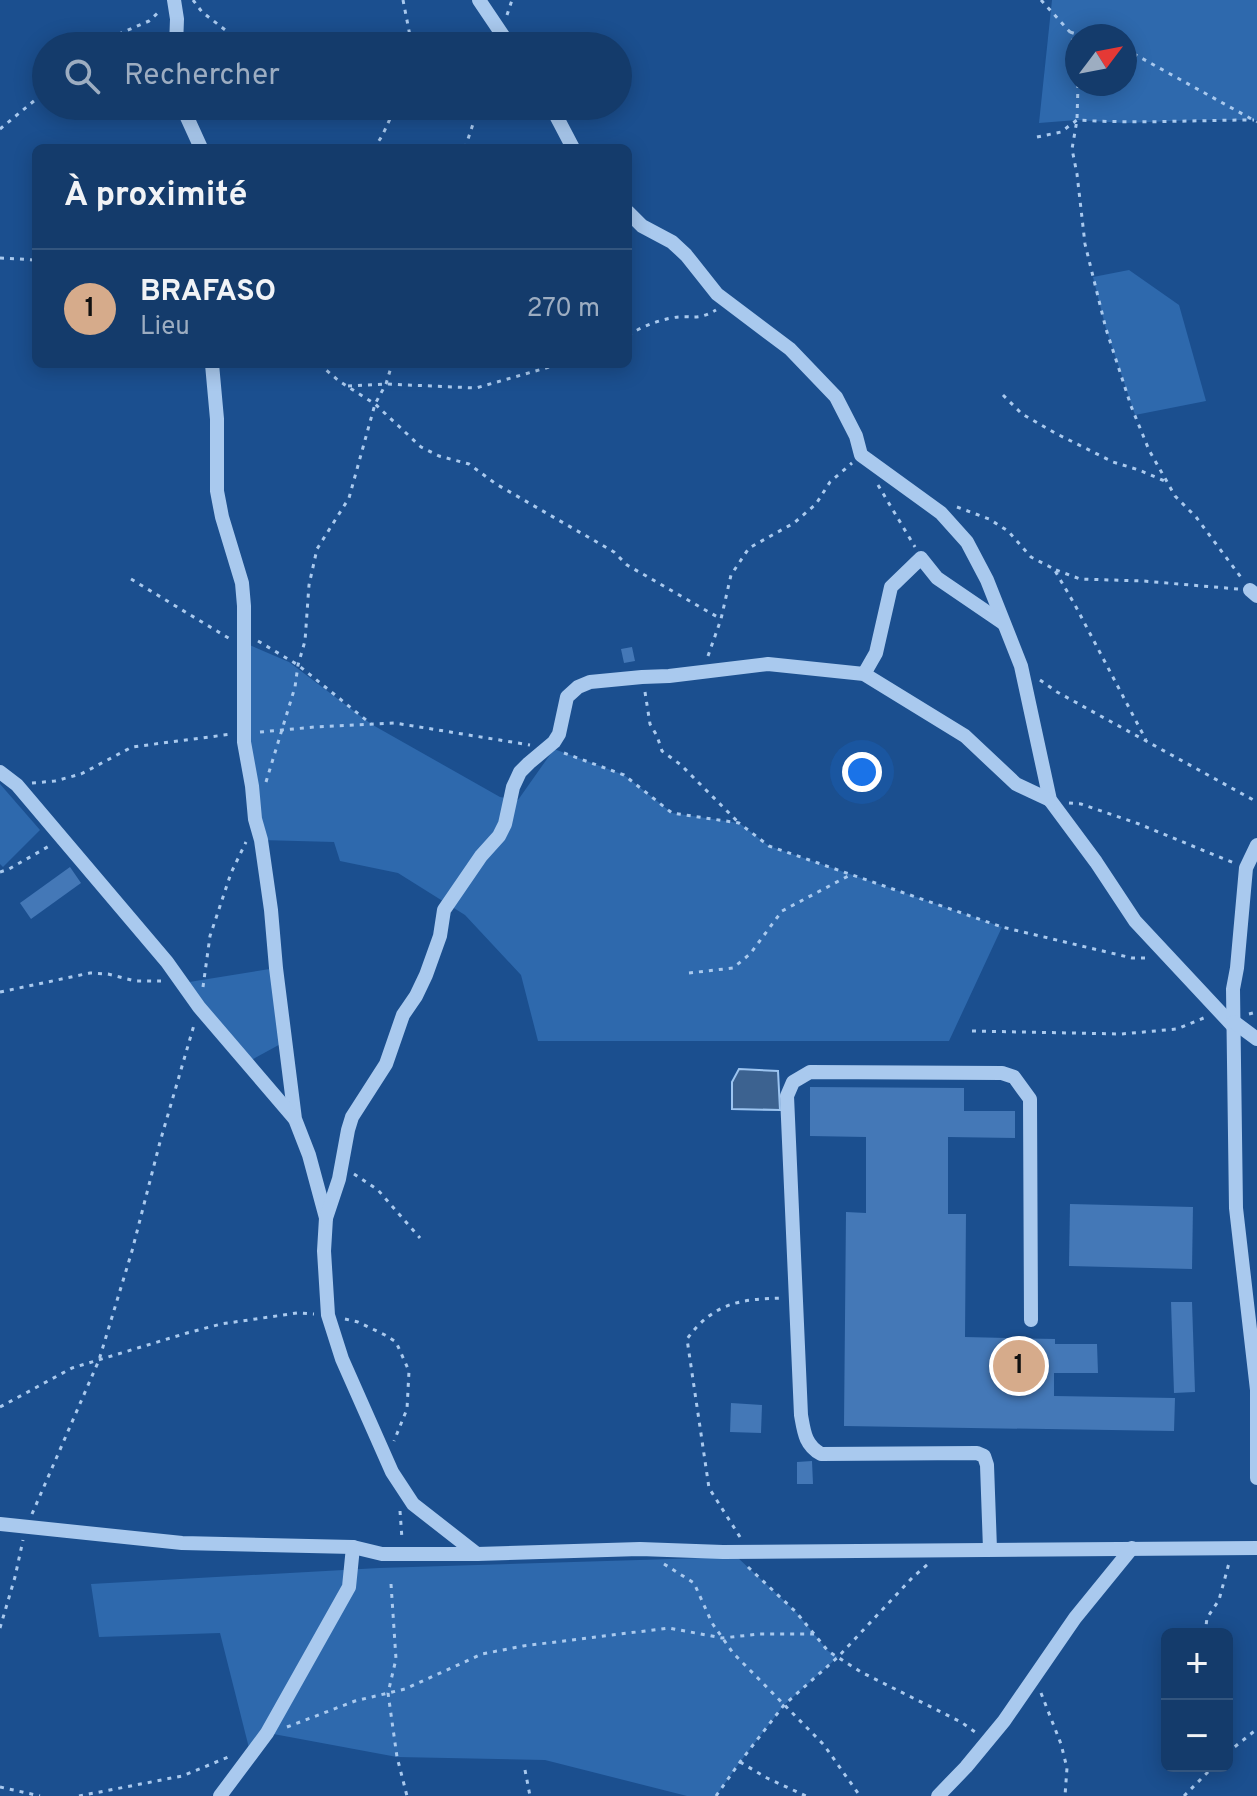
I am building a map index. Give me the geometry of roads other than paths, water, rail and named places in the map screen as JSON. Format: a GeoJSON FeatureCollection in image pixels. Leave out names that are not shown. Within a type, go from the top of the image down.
{"type":"FeatureCollection","features":[{"type":"Feature","properties":{"kind":"street"},"geometry":{"type":"LineString","coordinates":[[174,0],[177,32]]}},
{"type":"Feature","properties":{"kind":"street"},"geometry":{"type":"LineString","coordinates":[[479,0],[501,32]]}},
{"type":"Feature","properties":{"kind":"street"},"geometry":{"type":"LineString","coordinates":[[188,120],[199,144]]}},
{"type":"Feature","properties":{"kind":"street"},"geometry":{"type":"LineString","coordinates":[[559,120],[571,144]]}},
{"type":"Feature","properties":{"kind":"street"},"geometry":{"type":"LineString","coordinates":[[632,216],[642,226],[672,242],[717,294],[790,349],[836,397],[856,436],[861,455],[941,513],[967,542],[987,580],[1021,666],[1050,800],[1135,921],[1218,1011],[1257,1039]]}},
{"type":"Feature","properties":{"kind":"street"},"geometry":{"type":"LineString","coordinates":[[212,368],[217,419],[217,491],[242,583],[245,640],[243,733],[271,910],[295,1119],[309,1155],[326,1218]]}},
{"type":"Feature","properties":{"kind":"street"},"geometry":{"type":"LineString","coordinates":[[864,674],[876,653],[891,587],[921,558],[937,578],[1003,624]]}},
{"type":"Feature","properties":{"kind":"street"},"geometry":{"type":"LineString","coordinates":[[477,1554],[413,1504],[392,1472],[342,1359],[328,1315],[324,1251],[326,1218],[343,1165],[345,1141],[352,1117],[386,1064],[403,1015],[416,996],[440,936],[444,910],[481,856],[499,836],[520,772],[559,734],[567,697],[590,682],[703,673],[768,664],[864,674],[965,736],[1016,784],[1050,800]]}},
{"type":"Feature","properties":{"kind":"street"},"geometry":{"type":"LineString","coordinates":[[0,772],[17,785],[295,1119]]}},
{"type":"Feature","properties":{"kind":"street"},"geometry":{"type":"LineString","coordinates":[[1257,845],[1246,868],[1233,989],[1236,1208],[1257,1390],[1257,1478]]}},
{"type":"Feature","properties":{"kind":"street"},"geometry":{"type":"LineString","coordinates":[[990,1549],[987,1465],[984,1456],[977,1453],[821,1454],[812,1449],[805,1438],[801,1415],[787,1096],[793,1082],[810,1072],[1002,1073],[1014,1077],[1030,1099],[1031,1320]]}},
{"type":"Feature","properties":{"kind":"street"},"geometry":{"type":"LineString","coordinates":[[0,1524],[182,1543],[353,1547],[382,1554],[640,1549],[1257,1548]]}},
{"type":"Feature","properties":{"kind":"street"},"geometry":{"type":"LineString","coordinates":[[220,1796],[267,1733],[349,1587],[353,1547]]}},
{"type":"Feature","properties":{"kind":"street"},"geometry":{"type":"LineString","coordinates":[[938,1796],[1004,1721],[1075,1618],[1132,1548]]}},
{"type":"Feature","properties":{"kind":"place","name":"BRAFASO"},"geometry":{"type":"Point","coordinates":[1019,1366]}}]}
